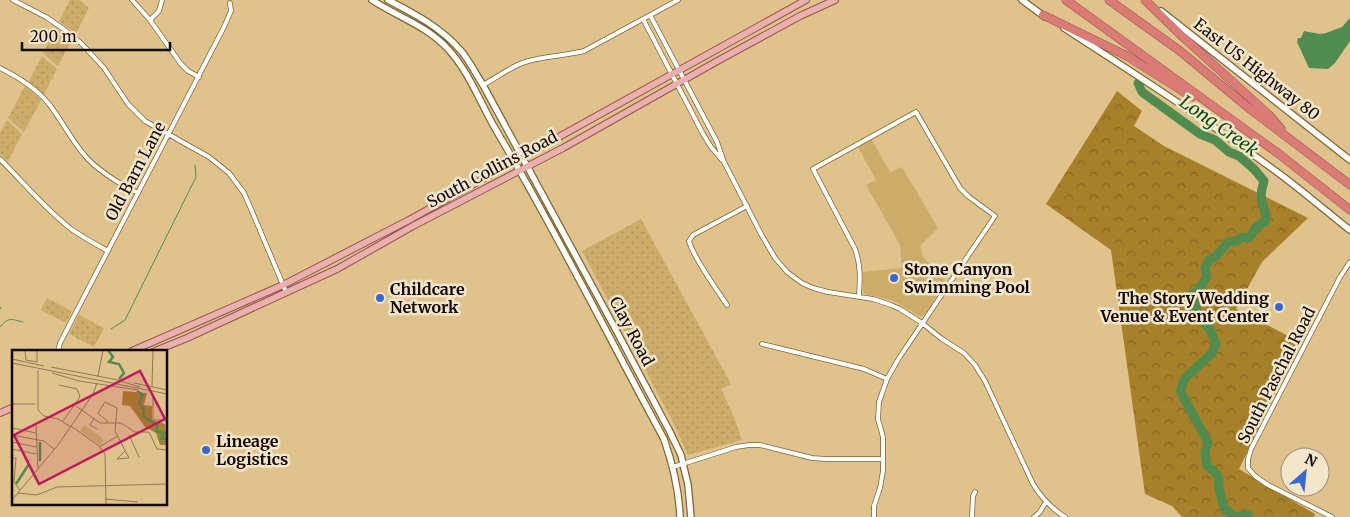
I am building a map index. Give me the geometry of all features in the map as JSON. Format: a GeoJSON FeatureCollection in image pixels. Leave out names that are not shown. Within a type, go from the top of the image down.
{"type":"FeatureCollection","features":[{"type":"Feature","properties":{"kind":"highway"},"geometry":{"type":"LineString","coordinates":[[1066,0],[1279,154],[1350,210]]}},
{"type":"Feature","properties":{"kind":"highway"},"geometry":{"type":"LineString","coordinates":[[1109,0],[1180,52],[1250,110],[1350,185]]}},
{"type":"Feature","properties":{"kind":"highway"},"geometry":{"type":"LineString","coordinates":[[1146,0],[1183,37],[1269,115],[1290,140]]}},
{"type":"Feature","properties":{"kind":"highway"},"geometry":{"type":"LineString","coordinates":[[1043,15],[1127,56],[1279,154]]}},
{"type":"Feature","properties":{"kind":"main road","name":"Clay Road"},"geometry":{"type":"LineString","coordinates":[[372,0],[426,30],[444,45],[461,64],[476,89],[492,123],[664,439],[673,467],[679,497],[680,517]]}},
{"type":"Feature","properties":{"kind":"main road","name":"Clay Road"},"geometry":{"type":"LineString","coordinates":[[388,0],[436,28],[455,44],[483,85],[669,430],[681,455],[688,486],[691,517]]}},
{"type":"Feature","properties":{"kind":"main road","name":"South Collins Road"},"geometry":{"type":"LineString","coordinates":[[157,350],[337,269],[514,162],[806,0]]}},
{"type":"Feature","properties":{"kind":"main road","name":"South Collins Road"},"geometry":{"type":"LineString","coordinates":[[418,219],[563,148],[800,16],[835,0]]}},
{"type":"Feature","properties":{"kind":"main road"},"geometry":{"type":"LineString","coordinates":[[1022,0],[1220,131],[1283,176],[1350,230]]}},
{"type":"Feature","properties":{"kind":"main road","name":"East US Highway 80"},"geometry":{"type":"LineString","coordinates":[[1146,0],[1350,160]]}},
{"type":"Feature","properties":{"kind":"main road"},"geometry":{"type":"LineString","coordinates":[[796,6],[800,16]]}},
{"type":"Feature","properties":{"kind":"main road"},"geometry":{"type":"LineString","coordinates":[[401,16],[405,9]]}},
{"type":"Feature","properties":{"kind":"main road"},"geometry":{"type":"LineString","coordinates":[[476,89],[483,85]]}},
{"type":"Feature","properties":{"kind":"main road","name":"South Collins Road"},"geometry":{"type":"LineString","coordinates":[[134,350],[283,285],[411,223]]}},
{"type":"Feature","properties":{"kind":"main road"},"geometry":{"type":"LineString","coordinates":[[0,413],[12,408]]}},
{"type":"Feature","properties":{"kind":"street"},"geometry":{"type":"LineString","coordinates":[[13,0],[46,17],[82,44],[104,68],[128,104],[145,121],[209,157],[229,173],[251,209],[286,292]]}},
{"type":"Feature","properties":{"kind":"street"},"geometry":{"type":"LineString","coordinates":[[132,0],[150,20],[180,64],[199,77]]}},
{"type":"Feature","properties":{"kind":"street"},"geometry":{"type":"LineString","coordinates":[[150,20],[159,10],[162,0]]}},
{"type":"Feature","properties":{"kind":"street"},"geometry":{"type":"LineString","coordinates":[[483,85],[523,63],[584,51],[678,0]]}},
{"type":"Feature","properties":{"kind":"street","name":"Old Barn Lane"},"geometry":{"type":"LineString","coordinates":[[58,350],[60,343],[224,27],[231,11],[230,3]]}},
{"type":"Feature","properties":{"kind":"street"},"geometry":{"type":"LineString","coordinates":[[650,15],[717,142],[724,162],[780,266],[795,279],[813,288],[859,296],[891,305],[922,323],[964,354],[975,365],[985,381],[1033,484],[1041,497],[1065,517]]}},
{"type":"Feature","properties":{"kind":"street"},"geometry":{"type":"LineString","coordinates":[[643,19],[671,75],[711,147],[724,162]]}},
{"type":"Feature","properties":{"kind":"street"},"geometry":{"type":"LineString","coordinates":[[0,68],[32,88],[48,102],[72,139],[88,159],[117,182],[138,193]]}},
{"type":"Feature","properties":{"kind":"street"},"geometry":{"type":"LineString","coordinates":[[859,296],[859,259],[813,169],[916,112],[960,188],[994,216],[887,379],[879,402],[878,419],[883,437],[883,471],[874,506],[874,517]]}},
{"type":"Feature","properties":{"kind":"street"},"geometry":{"type":"LineString","coordinates":[[697,122],[704,118]]}},
{"type":"Feature","properties":{"kind":"street"},"geometry":{"type":"LineString","coordinates":[[0,159],[46,208],[86,239],[108,251]]}},
{"type":"Feature","properties":{"kind":"street"},"geometry":{"type":"LineString","coordinates":[[727,305],[698,261],[689,241],[693,235],[747,206]]}},
{"type":"Feature","properties":{"kind":"street","name":"South Paschal Road"},"geometry":{"type":"LineString","coordinates":[[1332,517],[1268,485],[1255,476],[1248,468],[1248,459],[1251,449],[1340,277],[1350,262]]}},
{"type":"Feature","properties":{"kind":"street"},"geometry":{"type":"LineString","coordinates":[[762,344],[864,369],[887,379]]}},
{"type":"Feature","properties":{"kind":"street"},"geometry":{"type":"LineString","coordinates":[[673,467],[736,447],[749,445],[760,445],[826,460],[883,459]]}},
{"type":"Feature","properties":{"kind":"street"},"geometry":{"type":"LineString","coordinates":[[972,517],[973,496],[975,492]]}},
{"type":"Feature","properties":{"kind":"street"},"geometry":{"type":"LineString","coordinates":[[1034,517],[1046,502]]}},
{"type":"Feature","properties":{"kind":"shaded area"},"geometry":{"type":"Polygon","coordinates":[[[70,0],[79,0],[89,8],[76,33],[59,21],[70,0]]]}},
{"type":"Feature","properties":{"kind":"shaded area"},"geometry":{"type":"Polygon","coordinates":[[[1350,18],[1350,41],[1335,63],[1328,69],[1309,68],[1297,42],[1298,38],[1301,38],[1304,31],[1320,34],[1342,27],[1350,18]]]}},
{"type":"Feature","properties":{"kind":"shaded area"},"geometry":{"type":"Polygon","coordinates":[[[56,28],[72,40],[58,66],[43,53],[56,28]]]}},
{"type":"Feature","properties":{"kind":"shaded area"},"geometry":{"type":"Polygon","coordinates":[[[42,56],[57,69],[44,94],[29,81],[42,56]]]}},
{"type":"Feature","properties":{"kind":"shaded area"},"geometry":{"type":"Polygon","coordinates":[[[25,86],[41,100],[24,132],[8,118],[25,86]]]}},
{"type":"Feature","properties":{"kind":"shaded area"},"geometry":{"type":"Polygon","coordinates":[[[7,120],[22,134],[8,162],[0,154],[0,133],[7,120]]]}},
{"type":"Feature","properties":{"kind":"shaded area"},"geometry":{"type":"Polygon","coordinates":[[[872,140],[890,172],[902,167],[938,228],[920,246],[923,257],[946,282],[925,314],[921,317],[894,301],[865,294],[863,291],[863,272],[902,268],[900,245],[866,185],[876,180],[858,147],[872,140]]]}},
{"type":"Feature","properties":{"kind":"shaded area"},"geometry":{"type":"Polygon","coordinates":[[[641,219],[731,384],[721,389],[742,440],[688,455],[675,426],[582,251],[641,219]]]}},
{"type":"Feature","properties":{"kind":"shaded area"},"geometry":{"type":"Polygon","coordinates":[[[47,298],[72,311],[66,323],[41,310],[47,298]]]}},
{"type":"Feature","properties":{"kind":"shaded area"},"geometry":{"type":"Polygon","coordinates":[[[79,315],[104,328],[94,347],[69,334],[79,315]]]}},
{"type":"Feature","properties":{"kind":"green space"},"geometry":{"type":"Polygon","coordinates":[[[1117,91],[1142,111],[1134,126],[1164,146],[1308,218],[1262,262],[1236,309],[1300,342],[1239,469],[1280,493],[1280,497],[1286,497],[1315,514],[1314,517],[1182,517],[1172,506],[1145,494],[1111,250],[1046,204],[1117,91]]]}},
{"type":"Feature","properties":{"kind":"waterway","name":"Long Creek"},"geometry":{"type":"LineString","coordinates":[[1138,83],[1142,92],[1200,134],[1215,140],[1229,152],[1239,156],[1264,181],[1261,198],[1265,222],[1256,227],[1248,238],[1242,237],[1237,241],[1228,242],[1216,256],[1209,260],[1205,268],[1207,276],[1203,284],[1192,294],[1199,318],[1210,329],[1216,344],[1212,353],[1185,378],[1180,391],[1208,442],[1205,453],[1207,466],[1215,472],[1219,479],[1219,488],[1224,508],[1235,517]]}},
{"type":"Feature","properties":{"kind":"waterway"},"geometry":{"type":"LineString","coordinates":[[111,329],[125,320],[196,177],[195,165]]}},
{"type":"Feature","properties":{"kind":"waterway"},"geometry":{"type":"LineString","coordinates":[[0,327],[10,320],[23,322]]}},
{"type":"Feature","properties":{"kind":"waterway","name":"Long Creek"},"geometry":{"type":"LineString","coordinates":[[1236,517],[1248,515],[1249,517]]}},
{"type":"Feature","properties":{"kind":"place","name":"Stone Canyon Swimming Pool"},"geometry":{"type":"Point","coordinates":[894,278]}},
{"type":"Feature","properties":{"kind":"place","name":"Childcare Network"},"geometry":{"type":"Point","coordinates":[380,298]}},
{"type":"Feature","properties":{"kind":"place","name":"The Story Wedding Venue & Event Center"},"geometry":{"type":"Point","coordinates":[1279,307]}},
{"type":"Feature","properties":{"kind":"place","name":"Lineage Logistics"},"geometry":{"type":"Point","coordinates":[206,450]}}]}
